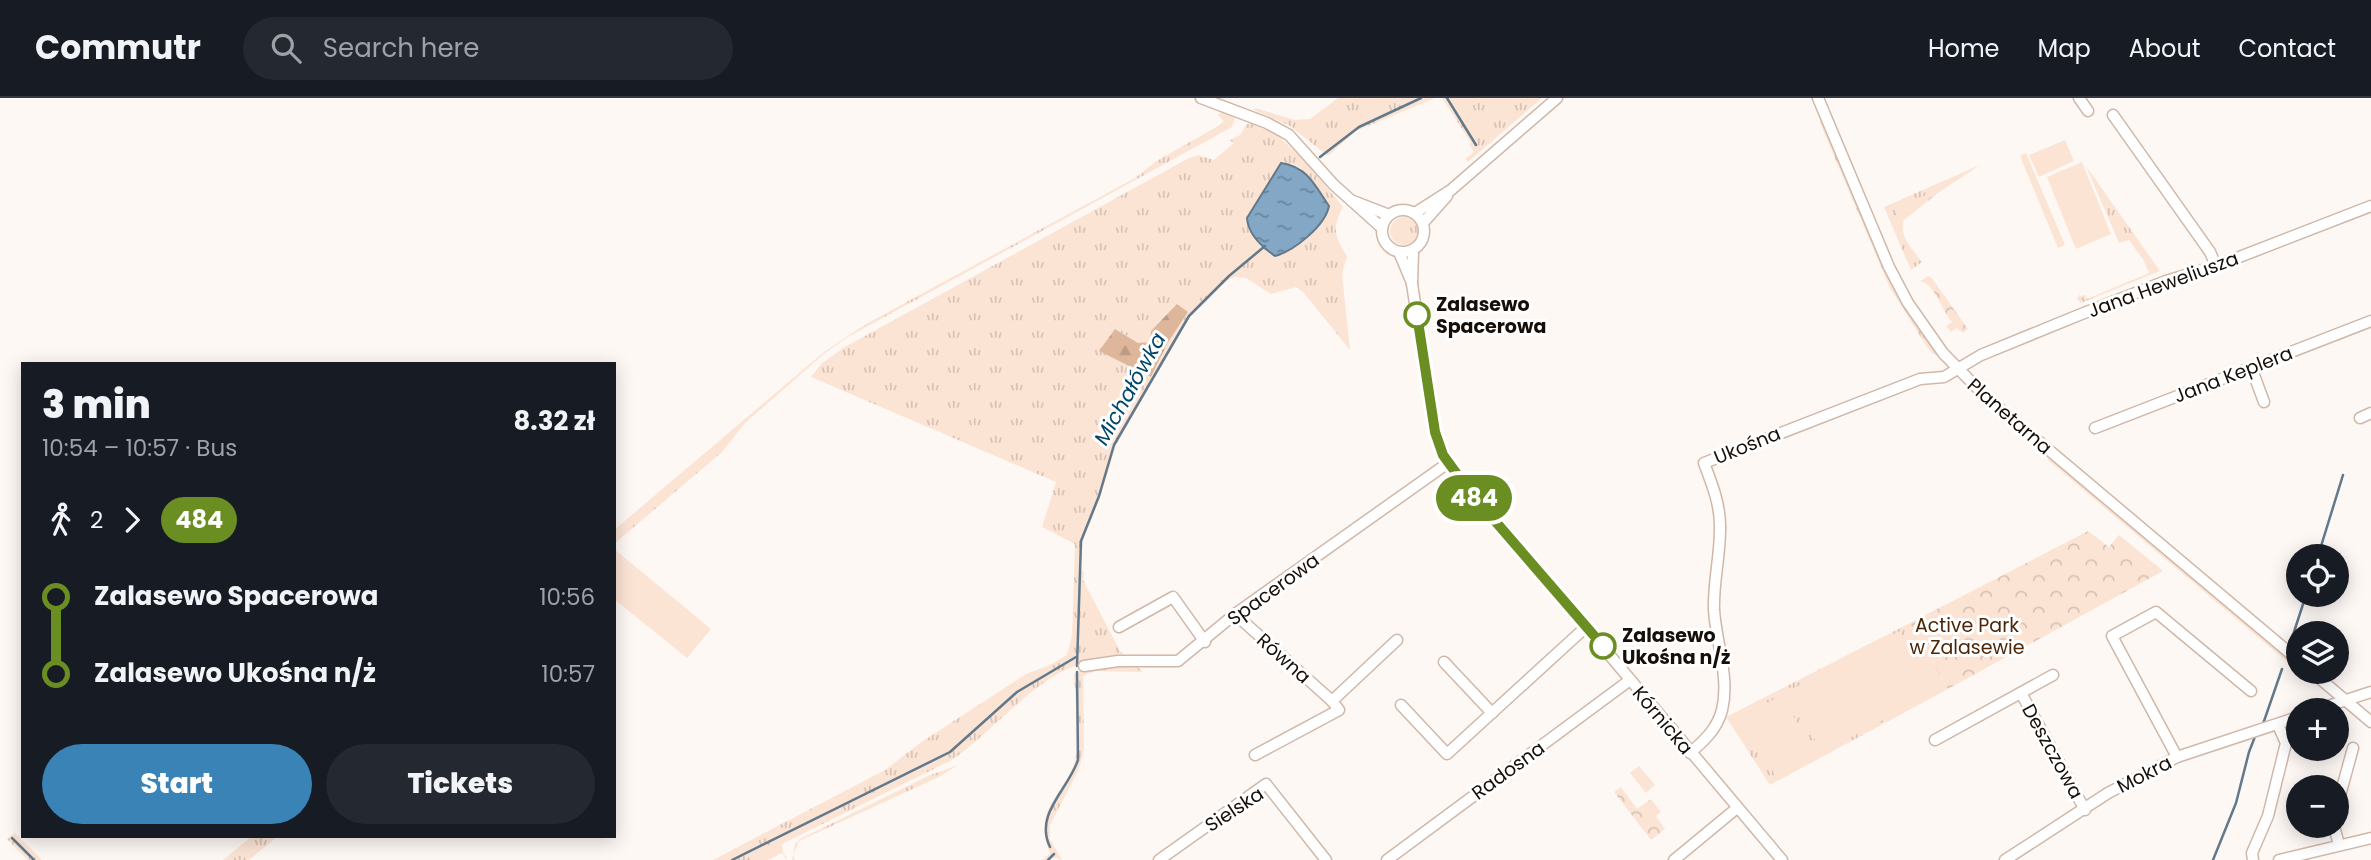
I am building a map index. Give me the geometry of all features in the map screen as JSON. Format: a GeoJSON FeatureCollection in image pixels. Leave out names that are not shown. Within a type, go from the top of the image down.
{"type":"FeatureCollection","features":[{"type":"Feature","properties":{"kind":"street"},"geometry":{"type":"LineString","coordinates":[[1201,98],[1228,106],[1276,127],[1382,228],[1385,243],[1399,252],[1413,251],[1424,236],[1423,223],[1415,213],[1402,210],[1389,215],[1382,228]]}},
{"type":"Feature","properties":{"kind":"street"},"geometry":{"type":"LineString","coordinates":[[1415,213],[1451,190],[1557,98]]}},
{"type":"Feature","properties":{"kind":"street","name":"Planetarna"},"geometry":{"type":"LineString","coordinates":[[1818,98],[1900,290],[1926,331],[1957,369],[1986,397],[2286,650]]}},
{"type":"Feature","properties":{"kind":"street"},"geometry":{"type":"LineString","coordinates":[[2079,98],[2088,111]]}},
{"type":"Feature","properties":{"kind":"street"},"geometry":{"type":"LineString","coordinates":[[2113,115],[2210,252],[2216,266]]}},
{"type":"Feature","properties":{"kind":"street"},"geometry":{"type":"LineString","coordinates":[[1423,223],[1451,190]]}},
{"type":"Feature","properties":{"kind":"street"},"geometry":{"type":"LineString","coordinates":[[1352,201],[1389,215]]}},
{"type":"Feature","properties":{"kind":"street","name":"Jana Heweliusza"},"geometry":{"type":"LineString","coordinates":[[1957,369],[1981,355],[2069,319],[2371,206]]}},
{"type":"Feature","properties":{"kind":"street","name":"Kórnicka"},"geometry":{"type":"LineString","coordinates":[[1413,251],[1412,284],[1435,432],[1448,463],[1782,860]]}},
{"type":"Feature","properties":{"kind":"street","name":"Kórnicka"},"geometry":{"type":"LineString","coordinates":[[1399,252],[1412,284]]}},
{"type":"Feature","properties":{"kind":"street","name":"Jana Keplera"},"geometry":{"type":"LineString","coordinates":[[2095,428],[2371,321]]}},
{"type":"Feature","properties":{"kind":"street"},"geometry":{"type":"LineString","coordinates":[[2250,367],[2264,402]]}},
{"type":"Feature","properties":{"kind":"street","name":"Ukośna"},"geometry":{"type":"LineString","coordinates":[[1690,752],[1705,740],[1716,726],[1723,708],[1724,693],[1714,608],[1720,517],[1704,463],[1920,379],[1944,377],[1957,369]]}},
{"type":"Feature","properties":{"kind":"street"},"geometry":{"type":"LineString","coordinates":[[2360,418],[2371,413]]}},
{"type":"Feature","properties":{"kind":"street","name":"Spacerowa"},"geometry":{"type":"LineString","coordinates":[[1084,666],[1118,661],[1178,662],[1236,614],[1448,463]]}},
{"type":"Feature","properties":{"kind":"street"},"geometry":{"type":"LineString","coordinates":[[1119,627],[1172,597],[1205,642]]}},
{"type":"Feature","properties":{"kind":"street"},"geometry":{"type":"LineString","coordinates":[[2177,757],[2112,636],[2156,612],[2250,691]]}},
{"type":"Feature","properties":{"kind":"street","name":"Równa"},"geometry":{"type":"LineString","coordinates":[[1236,614],[1332,701]]}},
{"type":"Feature","properties":{"kind":"street"},"geometry":{"type":"LineString","coordinates":[[1401,705],[1447,754],[1586,627]]}},
{"type":"Feature","properties":{"kind":"street"},"geometry":{"type":"LineString","coordinates":[[1255,755],[1339,710],[1332,701],[1396,640]]}},
{"type":"Feature","properties":{"kind":"street"},"geometry":{"type":"LineString","coordinates":[[1444,662],[1492,713]]}},
{"type":"Feature","properties":{"kind":"street","name":"Deszczowa"},"geometry":{"type":"LineString","coordinates":[[1935,740],[2053,675]]}},
{"type":"Feature","properties":{"kind":"street","name":"Radosna"},"geometry":{"type":"LineString","coordinates":[[1387,860],[1630,680]]}},
{"type":"Feature","properties":{"kind":"street"},"geometry":{"type":"LineString","coordinates":[[2326,684],[2342,698]]}},
{"type":"Feature","properties":{"kind":"street"},"geometry":{"type":"LineString","coordinates":[[2349,700],[2371,692]]}},
{"type":"Feature","properties":{"kind":"street","name":"Deszczowa"},"geometry":{"type":"LineString","coordinates":[[2021,693],[2085,810]]}},
{"type":"Feature","properties":{"kind":"street"},"geometry":{"type":"LineString","coordinates":[[2349,704],[2371,722]]}},
{"type":"Feature","properties":{"kind":"street","name":"Mokra"},"geometry":{"type":"LineString","coordinates":[[2005,860],[2120,786],[2177,757],[2286,722]]}},
{"type":"Feature","properties":{"kind":"street"},"geometry":{"type":"LineString","coordinates":[[2253,860],[2252,853],[2268,816],[2286,743],[2278,725]]}},
{"type":"Feature","properties":{"kind":"street"},"geometry":{"type":"LineString","coordinates":[[2346,775],[2353,748]]}},
{"type":"Feature","properties":{"kind":"street","name":"Sielska"},"geometry":{"type":"LineString","coordinates":[[1159,860],[1266,784],[1325,860]]}},
{"type":"Feature","properties":{"kind":"street"},"geometry":{"type":"LineString","coordinates":[[1674,860],[1737,808]]}},
{"type":"Feature","properties":{"kind":"street"},"geometry":{"type":"LineString","coordinates":[[2337,838],[2339,845]]}},
{"type":"Feature","properties":{"kind":"street"},"geometry":{"type":"LineString","coordinates":[[2279,860],[2371,838]]}},
{"type":"Feature","properties":{"kind":"green space"},"geometry":{"type":"Polygon","coordinates":[[[1338,98],[1435,98],[1356,131],[1328,156],[1290,126],[1254,110],[1255,108],[1295,120],[1310,119],[1338,98]]]}},
{"type":"Feature","properties":{"kind":"green space"},"geometry":{"type":"Polygon","coordinates":[[[1442,98],[1542,98],[1468,162],[1465,159],[1474,152],[1469,144],[1471,143],[1442,98]]]}},
{"type":"Feature","properties":{"kind":"green space"},"geometry":{"type":"Polygon","coordinates":[[[1221,112],[1235,118],[1232,127],[848,337],[825,353],[745,423],[722,452],[616,542],[616,528],[824,352],[866,324],[1135,178],[1155,162],[1218,126],[1224,121],[1218,115],[1221,112]]]}},
{"type":"Feature","properties":{"kind":"green space"},"geometry":{"type":"Polygon","coordinates":[[[1821,118],[1895,290],[1937,355],[1927,347],[1890,288],[1820,123],[1821,118]]]}},
{"type":"Feature","properties":{"kind":"green space"},"geometry":{"type":"Polygon","coordinates":[[[1250,123],[1277,135],[1303,159],[1343,207],[1336,232],[1347,256],[1342,274],[1350,350],[1296,287],[1271,294],[1246,278],[1235,277],[1227,280],[1190,316],[1116,445],[1100,498],[1083,540],[1080,570],[1084,572],[1083,580],[1120,651],[1129,659],[1085,663],[1067,669],[1033,691],[952,760],[782,844],[787,860],[782,853],[768,860],[713,860],[885,770],[920,743],[1026,674],[1067,655],[1072,635],[1075,544],[1042,527],[1056,482],[811,377],[821,364],[843,348],[1189,158],[1198,155],[1214,160],[1234,143],[1229,140],[1240,135],[1250,123]],[[1291,164],[1274,173],[1247,218],[1253,235],[1275,256],[1302,169],[1291,164]],[[1188,312],[1150,342],[1138,343],[1115,329],[1151,377],[1167,344],[1188,312]]]}},
{"type":"Feature","properties":{"kind":"green space"},"geometry":{"type":"Polygon","coordinates":[[[2065,140],[2074,161],[2039,177],[2029,155],[2065,140]]]}},
{"type":"Feature","properties":{"kind":"green space"},"geometry":{"type":"Polygon","coordinates":[[[2026,153],[2065,245],[2058,248],[2020,156],[2026,153]]]}},
{"type":"Feature","properties":{"kind":"green space"},"geometry":{"type":"Polygon","coordinates":[[[2082,162],[2111,234],[2076,249],[2047,177],[2082,162]]]}},
{"type":"Feature","properties":{"kind":"green space"},"geometry":{"type":"Polygon","coordinates":[[[1980,165],[1938,193],[1936,191],[1900,218],[1904,220],[1905,237],[1922,262],[1911,270],[1884,207],[1980,165]]]}},
{"type":"Feature","properties":{"kind":"green space"},"geometry":{"type":"Polygon","coordinates":[[[2086,166],[2160,271],[2081,303],[2077,299],[2079,294],[2085,295],[2087,299],[2149,273],[2129,240],[2119,243],[2086,166]]]}},
{"type":"Feature","properties":{"kind":"green space"},"geometry":{"type":"Polygon","coordinates":[[[1936,191],[1938,193],[1904,220],[1895,210],[1899,206],[1936,191]]]}},
{"type":"Feature","properties":{"kind":"green space"},"geometry":{"type":"Polygon","coordinates":[[[1404,217],[1414,221],[1418,231],[1414,241],[1404,245],[1394,241],[1390,231],[1394,221],[1404,217]]]}},
{"type":"Feature","properties":{"kind":"green space"},"geometry":{"type":"Polygon","coordinates":[[[1928,276],[1968,329],[1963,333],[1957,328],[1951,332],[1946,326],[1952,322],[1934,292],[1921,281],[1928,276]]]}},
{"type":"Feature","properties":{"kind":"green space"},"geometry":{"type":"Polygon","coordinates":[[[1177,304],[1188,312],[1167,344],[1151,377],[1099,351],[1115,329],[1138,343],[1150,342],[1151,331],[1177,304]]]}},
{"type":"Feature","properties":{"kind":"green space"},"geometry":{"type":"Polygon","coordinates":[[[2049,456],[2286,656],[2286,661],[2048,460],[2049,456]]]}},
{"type":"Feature","properties":{"kind":"green space","name":"Active Park w Zalasewie"},"geometry":{"type":"Polygon","coordinates":[[[2088,531],[2109,547],[2119,535],[2163,571],[1948,689],[1910,623],[2088,531]]]}},
{"type":"Feature","properties":{"kind":"green space"},"geometry":{"type":"Polygon","coordinates":[[[616,551],[711,629],[687,658],[616,601],[616,551]]]}},
{"type":"Feature","properties":{"kind":"green space"},"geometry":{"type":"Polygon","coordinates":[[[1910,623],[1948,689],[1770,785],[1726,717],[1910,623]]]}},
{"type":"Feature","properties":{"kind":"green space"},"geometry":{"type":"Polygon","coordinates":[[[1900,631],[1933,693],[1822,753],[1789,691],[1900,631]]]}},
{"type":"Feature","properties":{"kind":"green space"},"geometry":{"type":"Polygon","coordinates":[[[1132,662],[1143,672],[1096,671],[1083,676],[1084,751],[1079,769],[1050,825],[1050,839],[1062,860],[1043,860],[1050,853],[1045,836],[1048,810],[1067,781],[1076,755],[1074,674],[1094,665],[1132,662]]]}},
{"type":"Feature","properties":{"kind":"green space"},"geometry":{"type":"Polygon","coordinates":[[[1782,695],[1815,756],[1776,777],[1743,716],[1782,695]]]}},
{"type":"Feature","properties":{"kind":"green space"},"geometry":{"type":"Polygon","coordinates":[[[958,765],[939,777],[799,841],[793,855],[795,860],[792,860],[795,844],[800,839],[928,776],[958,765]]]}},
{"type":"Feature","properties":{"kind":"green space"},"geometry":{"type":"Polygon","coordinates":[[[1639,766],[1655,785],[1646,793],[1630,773],[1639,766]]]}},
{"type":"Feature","properties":{"kind":"green space"},"geometry":{"type":"Polygon","coordinates":[[[1621,787],[1637,809],[1651,799],[1661,812],[1656,816],[1665,829],[1651,840],[1614,792],[1621,787]]]}},
{"type":"Feature","properties":{"kind":"green space"},"geometry":{"type":"Polygon","coordinates":[[[15,833],[42,860],[28,860],[7,839],[15,833]]]}},
{"type":"Feature","properties":{"kind":"green space"},"geometry":{"type":"Polygon","coordinates":[[[250,838],[276,838],[249,860],[223,860],[250,838]]]}},
{"type":"Feature","properties":{"kind":"water"},"geometry":{"type":"Polygon","coordinates":[[[1281,163],[1304,173],[1329,206],[1322,222],[1308,237],[1275,256],[1256,240],[1247,218],[1281,163]]]}},
{"type":"Feature","properties":{"kind":"waterway","name":"Michałówka"},"geometry":{"type":"LineString","coordinates":[[1320,157],[1359,127],[1421,98]]}},
{"type":"Feature","properties":{"kind":"waterway"},"geometry":{"type":"LineString","coordinates":[[1447,98],[1476,145]]}},
{"type":"Feature","properties":{"kind":"waterway","name":"Michałówka"},"geometry":{"type":"LineString","coordinates":[[1077,666],[1081,541],[1099,496],[1114,445],[1189,316],[1229,276],[1265,246]]}},
{"type":"Feature","properties":{"kind":"waterway"},"geometry":{"type":"LineString","coordinates":[[2322,544],[2343,475]]}},
{"type":"Feature","properties":{"kind":"waterway"},"geometry":{"type":"LineString","coordinates":[[2298,621],[2302,607]]}},
{"type":"Feature","properties":{"kind":"waterway"},"geometry":{"type":"LineString","coordinates":[[732,860],[950,752],[1017,692],[1076,657]]}},
{"type":"Feature","properties":{"kind":"waterway"},"geometry":{"type":"LineString","coordinates":[[2263,724],[2282,669]]}},
{"type":"Feature","properties":{"kind":"waterway","name":"Michałówka"},"geometry":{"type":"LineString","coordinates":[[1050,847],[1046,835],[1049,813],[1078,760],[1077,672]]}},
{"type":"Feature","properties":{"kind":"waterway"},"geometry":{"type":"LineString","coordinates":[[2213,860],[2236,803],[2256,734]]}},
{"type":"Feature","properties":{"kind":"waterway"},"geometry":{"type":"LineString","coordinates":[[12,838],[34,860]]}},
{"type":"Feature","properties":{"kind":"waterway"},"geometry":{"type":"LineString","coordinates":[[1048,860],[1054,854]]}},
{"type":"Feature","properties":{"kind":"bus line","name":"484"},"geometry":{"type":"LineString","coordinates":[[1417,315],[1435,432],[1443,455],[1470,492],[1603,646]]}},
{"type":"Feature","properties":{"kind":"place","name":"Zalasewo Spacerowa"},"geometry":{"type":"Point","coordinates":[1417,315]}},
{"type":"Feature","properties":{"kind":"place","name":"Zalasewo Ukośna n/ż"},"geometry":{"type":"Point","coordinates":[1603,646]}}]}
